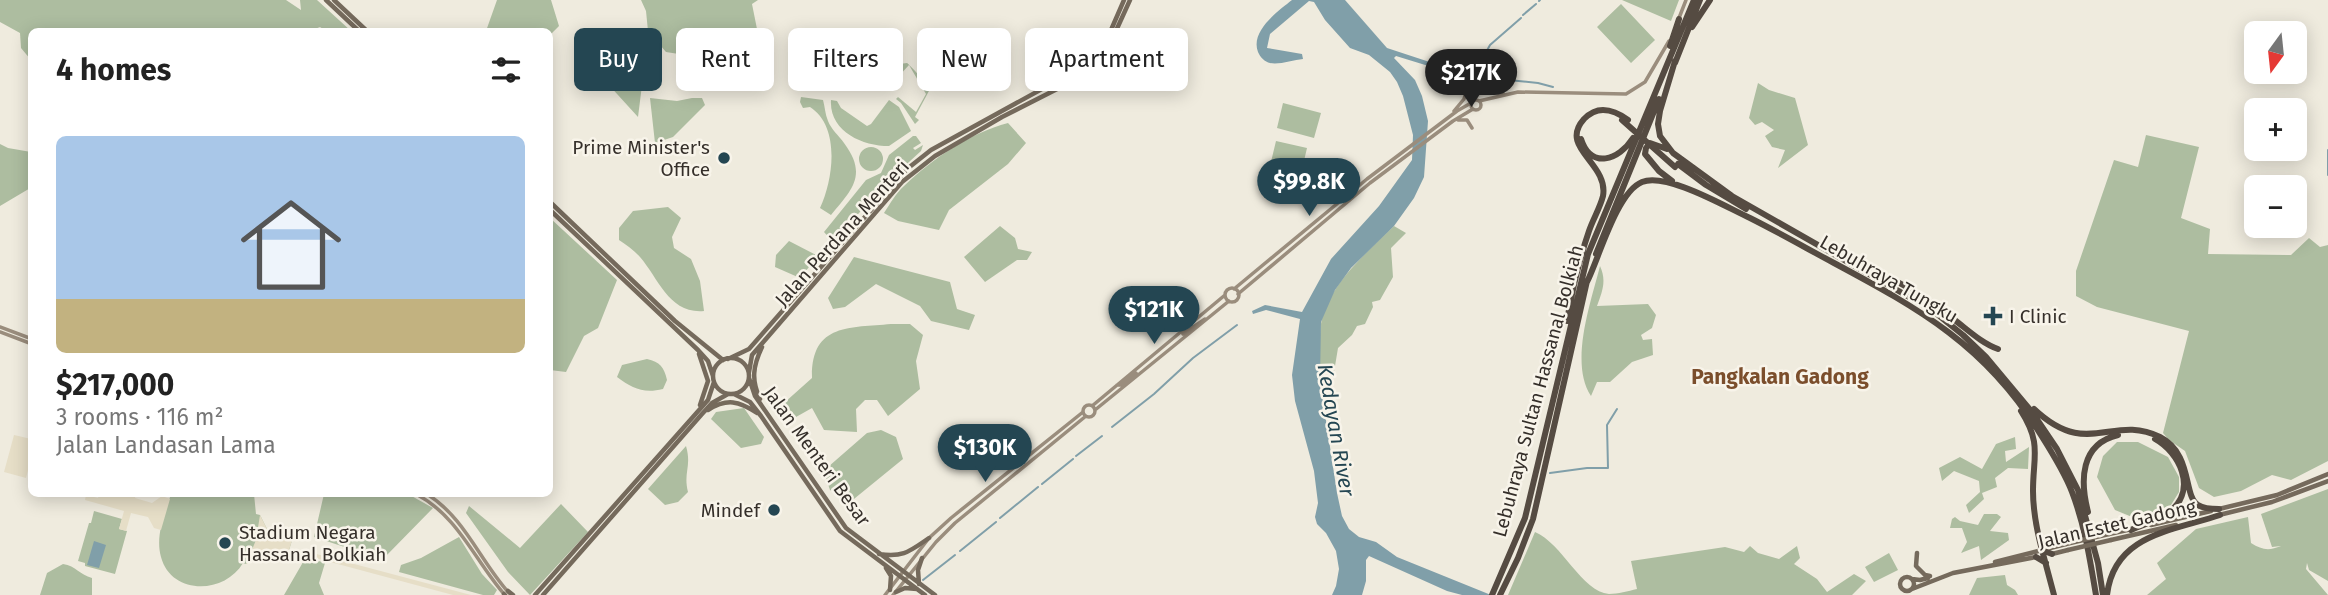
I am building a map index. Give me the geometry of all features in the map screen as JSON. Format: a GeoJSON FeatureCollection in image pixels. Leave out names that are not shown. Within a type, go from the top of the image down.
{"type":"FeatureCollection","features":[{"type":"Feature","properties":{"kind":"highway","name":"Lebuhraya Sultan Hassanal Bolkiah"},"geometry":{"type":"LineString","coordinates":[[1497,594],[1525,518],[1588,254],[1694,0]]}},
{"type":"Feature","properties":{"kind":"highway","name":"Lebuhraya Sultan Hassanal Bolkiah"},"geometry":{"type":"LineString","coordinates":[[1497,594],[1518,558],[1533,519],[1587,282],[1615,202],[1700,0]]}},
{"type":"Feature","properties":{"kind":"highway"},"geometry":{"type":"LineString","coordinates":[[1681,47],[1710,0]]}},
{"type":"Feature","properties":{"kind":"highway"},"geometry":{"type":"LineString","coordinates":[[1655,91],[1679,19]]}},
{"type":"Feature","properties":{"kind":"highway"},"geometry":{"type":"LineString","coordinates":[[1673,153],[1660,136],[1658,124],[1675,61]]}},
{"type":"Feature","properties":{"kind":"highway"},"geometry":{"type":"LineString","coordinates":[[1563,358],[1577,271],[1603,193],[1600,172],[1582,144],[1581,131],[1589,119],[1604,114],[1629,125],[1714,196],[1761,224]]}},
{"type":"Feature","properties":{"kind":"highway"},"geometry":{"type":"LineString","coordinates":[[1588,156],[1601,159],[1617,155],[1628,145],[1641,125]]}},
{"type":"Feature","properties":{"kind":"highway"},"geometry":{"type":"LineString","coordinates":[[1686,189],[1652,164],[1645,154],[1650,143],[1673,153],[1713,184],[1790,230]]}},
{"type":"Feature","properties":{"kind":"highway"},"geometry":{"type":"LineString","coordinates":[[1677,166],[1728,199],[1790,230]]}},
{"type":"Feature","properties":{"kind":"highway"},"geometry":{"type":"LineString","coordinates":[[1587,282],[1623,202],[1635,186],[1662,180],[1761,224]]}},
{"type":"Feature","properties":{"kind":"highway","name":"Lebuhraya Tungku"},"geometry":{"type":"LineString","coordinates":[[1761,224],[1928,316],[1959,339],[2001,380],[2028,414],[2072,491],[2089,549],[2096,595]]}},
{"type":"Feature","properties":{"kind":"highway","name":"Lebuhraya Tungku"},"geometry":{"type":"LineString","coordinates":[[1790,230],[1910,296],[1963,335],[2005,377],[2057,449],[2078,490],[2105,595]]}},
{"type":"Feature","properties":{"kind":"highway"},"geometry":{"type":"LineString","coordinates":[[1850,263],[1900,283],[1939,307],[1986,344],[1999,345]]}},
{"type":"Feature","properties":{"kind":"highway"},"geometry":{"type":"LineString","coordinates":[[1963,335],[1996,363],[2042,416],[2063,431],[2088,435],[2140,430],[2164,439],[2179,455],[2194,502],[2219,512]]}},
{"type":"Feature","properties":{"kind":"highway"},"geometry":{"type":"LineString","coordinates":[[2001,380],[2024,415],[2036,443],[2033,490],[2042,556],[2054,595]]}},
{"type":"Feature","properties":{"kind":"highway"},"geometry":{"type":"LineString","coordinates":[[2098,564],[2083,488],[2085,464],[2091,453],[2104,440],[2132,433],[2151,437],[2167,447],[2180,466],[2184,485],[2179,502],[2168,513],[2131,530]]}},
{"type":"Feature","properties":{"kind":"highway"},"geometry":{"type":"LineString","coordinates":[[2105,595],[2110,577],[2120,559],[2139,542],[2219,512]]}},
{"type":"Feature","properties":{"kind":"main road"},"geometry":{"type":"LineString","coordinates":[[326,0],[355,28]]}},
{"type":"Feature","properties":{"kind":"main road"},"geometry":{"type":"LineString","coordinates":[[334,0],[364,28]]}},
{"type":"Feature","properties":{"kind":"main road","name":"Jalan Perdana Menteri"},"geometry":{"type":"LineString","coordinates":[[726,360],[749,349],[895,180],[923,156],[1082,67],[1108,37],[1124,0]]}},
{"type":"Feature","properties":{"kind":"main road","name":"Jalan Perdana Menteri"},"geometry":{"type":"LineString","coordinates":[[1118,28],[1130,0]]}},
{"type":"Feature","properties":{"kind":"main road"},"geometry":{"type":"LineString","coordinates":[[1474,64],[1475,80],[1483,90],[1494,94],[1518,92],[1619,95],[1633,91],[1640,87],[1651,73],[1686,0]]}},
{"type":"Feature","properties":{"kind":"main road"},"geometry":{"type":"LineString","coordinates":[[1120,28],[1123,17]]}},
{"type":"Feature","properties":{"kind":"main road"},"geometry":{"type":"LineString","coordinates":[[1448,118],[1464,99],[1472,72]]}},
{"type":"Feature","properties":{"kind":"main road","name":"Jalan Perdana Menteri"},"geometry":{"type":"LineString","coordinates":[[749,376],[752,355],[902,182],[935,156],[1053,91]]}},
{"type":"Feature","properties":{"kind":"main road"},"geometry":{"type":"LineString","coordinates":[[1085,414],[1092,417],[1094,408],[1117,385],[1225,295],[1228,289],[1234,289],[1448,118],[1474,100],[1518,92]]}},
{"type":"Feature","properties":{"kind":"main road"},"geometry":{"type":"LineString","coordinates":[[1094,408],[1229,301],[1235,301],[1238,294],[1370,183],[1453,121],[1473,109],[1479,109],[1479,101]]}},
{"type":"Feature","properties":{"kind":"main road"},"geometry":{"type":"LineString","coordinates":[[1471,103],[1473,109]]}},
{"type":"Feature","properties":{"kind":"main road"},"geometry":{"type":"LineString","coordinates":[[1453,121],[1467,120],[1472,128]]}},
{"type":"Feature","properties":{"kind":"main road"},"geometry":{"type":"LineString","coordinates":[[553,205],[698,350],[708,361],[719,390],[731,394]]}},
{"type":"Feature","properties":{"kind":"main road"},"geometry":{"type":"LineString","coordinates":[[535,595],[700,412],[712,403],[744,389],[749,376],[740,361],[726,360],[673,324],[553,213]]}},
{"type":"Feature","properties":{"kind":"main road"},"geometry":{"type":"LineString","coordinates":[[836,249],[841,248],[862,223],[868,220]]}},
{"type":"Feature","properties":{"kind":"main road"},"geometry":{"type":"LineString","coordinates":[[1234,289],[1238,294]]}},
{"type":"Feature","properties":{"kind":"main road"},"geometry":{"type":"LineString","coordinates":[[1225,295],[1229,301]]}},
{"type":"Feature","properties":{"kind":"main road"},"geometry":{"type":"LineString","coordinates":[[1179,334],[1184,334],[1202,319],[1208,319]]}},
{"type":"Feature","properties":{"kind":"main road"},"geometry":{"type":"LineString","coordinates":[[0,329],[28,340]]}},
{"type":"Feature","properties":{"kind":"main road"},"geometry":{"type":"LineString","coordinates":[[764,410],[755,390],[753,372],[765,340]]}},
{"type":"Feature","properties":{"kind":"main road"},"geometry":{"type":"LineString","coordinates":[[698,350],[708,381],[700,412]]}},
{"type":"Feature","properties":{"kind":"main road"},"geometry":{"type":"LineString","coordinates":[[543,595],[700,412],[708,400],[716,366],[726,360]]}},
{"type":"Feature","properties":{"kind":"main road"},"geometry":{"type":"LineString","coordinates":[[1117,385],[1144,370]]}},
{"type":"Feature","properties":{"kind":"main road","name":"Jalan Menteri Besar"},"geometry":{"type":"LineString","coordinates":[[749,376],[755,396],[846,528],[904,577]]}},
{"type":"Feature","properties":{"kind":"main road","name":"Jalan Menteri Besar"},"geometry":{"type":"LineString","coordinates":[[731,394],[750,402],[840,531],[886,566],[935,595]]}},
{"type":"Feature","properties":{"kind":"main road"},"geometry":{"type":"LineString","coordinates":[[700,412],[733,401],[761,416]]}},
{"type":"Feature","properties":{"kind":"main road"},"geometry":{"type":"LineString","coordinates":[[904,577],[955,523],[1085,414],[1086,406],[1094,408]]}},
{"type":"Feature","properties":{"kind":"main road"},"geometry":{"type":"LineString","coordinates":[[878,554],[895,557],[905,554],[929,538],[1001,477],[1085,414]]}},
{"type":"Feature","properties":{"kind":"main road"},"geometry":{"type":"LineString","coordinates":[[796,456],[793,460],[802,475]]}},
{"type":"Feature","properties":{"kind":"main road"},"geometry":{"type":"LineString","coordinates":[[1001,477],[1017,468],[1023,468]]}},
{"type":"Feature","properties":{"kind":"main road","name":"Jalan Estet Gadong"},"geometry":{"type":"LineString","coordinates":[[1912,589],[1953,573],[2042,556],[2067,547],[2219,512],[2277,495],[2328,474]]}},
{"type":"Feature","properties":{"kind":"main road","name":"Jalan Estet Gadong"},"geometry":{"type":"LineString","coordinates":[[2110,537],[2131,530],[2272,502],[2328,481]]}},
{"type":"Feature","properties":{"kind":"main road"},"geometry":{"type":"LineString","coordinates":[[421,497],[439,507],[460,531],[492,580],[508,594]]}},
{"type":"Feature","properties":{"kind":"main road"},"geometry":{"type":"LineString","coordinates":[[432,497],[442,504],[464,528],[508,594]]}},
{"type":"Feature","properties":{"kind":"main road"},"geometry":{"type":"LineString","coordinates":[[831,507],[831,513],[841,528],[840,531]]}},
{"type":"Feature","properties":{"kind":"main road"},"geometry":{"type":"LineString","coordinates":[[951,518],[955,523]]}},
{"type":"Feature","properties":{"kind":"main road"},"geometry":{"type":"LineString","coordinates":[[893,592],[929,538]]}},
{"type":"Feature","properties":{"kind":"main road","name":"Jalan Estet Gadong"},"geometry":{"type":"LineString","coordinates":[[1912,579],[1925,580],[2042,556],[2067,547]]}},
{"type":"Feature","properties":{"kind":"main road"},"geometry":{"type":"LineString","coordinates":[[1917,553],[1919,570],[1932,577]]}},
{"type":"Feature","properties":{"kind":"main road"},"geometry":{"type":"LineString","coordinates":[[885,595],[918,587],[918,570],[922,558]]}},
{"type":"Feature","properties":{"kind":"main road"},"geometry":{"type":"LineString","coordinates":[[886,566],[891,576],[893,592]]}},
{"type":"Feature","properties":{"kind":"main road"},"geometry":{"type":"LineString","coordinates":[[1906,576],[1912,579],[1912,589],[1905,591],[1900,583],[1906,576]]}},
{"type":"Feature","properties":{"kind":"main road","name":"Jalan Menteri Besar"},"geometry":{"type":"LineString","coordinates":[[918,587],[925,595]]}},
{"type":"Feature","properties":{"kind":"green space"},"geometry":{"type":"Polygon","coordinates":[[[0,0],[286,0],[301,10],[300,0],[317,0],[348,28],[28,28],[28,56],[21,48],[20,33],[0,22],[0,0]]]}},
{"type":"Feature","properties":{"kind":"green space"},"geometry":{"type":"Polygon","coordinates":[[[497,0],[551,0],[559,26],[553,32],[553,28],[487,28],[497,0]]]}},
{"type":"Feature","properties":{"kind":"green space"},"geometry":{"type":"Polygon","coordinates":[[[641,0],[758,0],[752,4],[757,28],[676,28],[676,54],[666,52],[662,47],[662,28],[648,28],[646,11],[641,0]]]}},
{"type":"Feature","properties":{"kind":"green space"},"geometry":{"type":"Polygon","coordinates":[[[1622,0],[1679,0],[1671,21],[1622,0]]]}},
{"type":"Feature","properties":{"kind":"green space"},"geometry":{"type":"Polygon","coordinates":[[[1621,4],[1655,40],[1631,63],[1597,27],[1621,4]]]}},
{"type":"Feature","properties":{"kind":"green space"},"geometry":{"type":"Polygon","coordinates":[[[907,63],[912,67],[917,73],[917,79],[909,65],[903,72],[903,64],[907,63]]]}},
{"type":"Feature","properties":{"kind":"green space"},"geometry":{"type":"Polygon","coordinates":[[[1758,83],[1769,90],[1795,98],[1808,145],[1778,168],[1785,150],[1772,147],[1765,136],[1774,130],[1762,122],[1755,125],[1749,118],[1758,83]]]}},
{"type":"Feature","properties":{"kind":"green space"},"geometry":{"type":"Polygon","coordinates":[[[614,91],[641,91],[638,117],[614,91]]]}},
{"type":"Feature","properties":{"kind":"green space"},"geometry":{"type":"Polygon","coordinates":[[[924,91],[929,91],[915,117],[919,120],[915,124],[896,99],[898,97],[916,112],[926,94],[924,91]]]}},
{"type":"Feature","properties":{"kind":"green space"},"geometry":{"type":"Polygon","coordinates":[[[801,97],[823,100],[829,124],[844,143],[855,164],[856,173],[851,190],[831,215],[820,208],[829,182],[832,153],[830,139],[820,116],[810,107],[803,108],[801,97]]]}},
{"type":"Feature","properties":{"kind":"green space"},"geometry":{"type":"Polygon","coordinates":[[[650,98],[677,101],[702,98],[705,105],[673,137],[655,143],[650,98]]]}},
{"type":"Feature","properties":{"kind":"green space"},"geometry":{"type":"Polygon","coordinates":[[[831,100],[837,101],[841,108],[867,126],[889,100],[899,107],[911,131],[889,146],[858,140],[849,135],[835,120],[831,100]]]}},
{"type":"Feature","properties":{"kind":"green space"},"geometry":{"type":"Polygon","coordinates":[[[1283,103],[1321,113],[1314,138],[1277,128],[1283,103]]]}},
{"type":"Feature","properties":{"kind":"green space"},"geometry":{"type":"Polygon","coordinates":[[[1008,123],[1026,143],[1008,164],[949,210],[939,230],[898,221],[884,213],[901,189],[939,157],[980,133],[1008,123]]]}},
{"type":"Feature","properties":{"kind":"green space"},"geometry":{"type":"Polygon","coordinates":[[[2146,135],[2199,147],[2181,218],[2210,229],[2208,254],[2291,255],[2309,238],[2320,247],[2328,245],[2328,461],[2291,480],[2272,475],[2241,491],[2214,497],[2199,488],[2185,451],[2163,433],[2189,331],[2097,307],[2076,296],[2076,271],[2114,160],[2138,167],[2146,135]]]}},
{"type":"Feature","properties":{"kind":"green space"},"geometry":{"type":"Polygon","coordinates":[[[913,136],[921,143],[913,148],[915,150],[923,145],[921,151],[885,184],[833,242],[824,232],[866,180],[881,173],[889,155],[913,136]]]}},
{"type":"Feature","properties":{"kind":"green space"},"geometry":{"type":"Polygon","coordinates":[[[1276,141],[1307,148],[1295,199],[1264,191],[1276,141]]]}},
{"type":"Feature","properties":{"kind":"green space"},"geometry":{"type":"Polygon","coordinates":[[[0,144],[28,151],[28,189],[0,206],[0,144]]]}},
{"type":"Feature","properties":{"kind":"green space"},"geometry":{"type":"Polygon","coordinates":[[[871,147],[880,150],[883,159],[880,168],[871,171],[862,168],[859,159],[862,150],[871,147]]]}},
{"type":"Feature","properties":{"kind":"green space"},"geometry":{"type":"Polygon","coordinates":[[[668,207],[681,218],[672,237],[674,248],[691,259],[700,281],[704,311],[682,307],[673,301],[640,257],[619,240],[619,228],[633,211],[668,207]]]}},
{"type":"Feature","properties":{"kind":"green space"},"geometry":{"type":"Polygon","coordinates":[[[553,221],[617,280],[598,328],[584,336],[566,372],[553,370],[553,221]]]}},
{"type":"Feature","properties":{"kind":"green space"},"geometry":{"type":"Polygon","coordinates":[[[1000,226],[1015,238],[1018,249],[1032,252],[1027,260],[1017,260],[985,282],[964,257],[1000,226]]]}},
{"type":"Feature","properties":{"kind":"green space"},"geometry":{"type":"Polygon","coordinates":[[[1394,226],[1406,233],[1391,248],[1393,277],[1380,300],[1372,302],[1373,307],[1365,324],[1357,326],[1338,348],[1334,372],[1319,367],[1321,324],[1331,296],[1350,270],[1394,226]]]}},
{"type":"Feature","properties":{"kind":"green space"},"geometry":{"type":"Polygon","coordinates":[[[789,241],[818,256],[800,278],[775,267],[776,255],[789,241]]]}},
{"type":"Feature","properties":{"kind":"green space"},"geometry":{"type":"Polygon","coordinates":[[[854,257],[950,282],[957,309],[975,315],[969,330],[931,321],[920,306],[876,284],[845,307],[833,309],[828,298],[854,257]]]}},
{"type":"Feature","properties":{"kind":"green space"},"geometry":{"type":"Polygon","coordinates":[[[1600,266],[1603,282],[1597,306],[1648,304],[1656,315],[1652,328],[1641,335],[1643,340],[1652,339],[1653,355],[1632,362],[1610,382],[1597,382],[1591,396],[1582,367],[1582,350],[1587,314],[1600,266]]]}},
{"type":"Feature","properties":{"kind":"green space"},"geometry":{"type":"Polygon","coordinates":[[[910,324],[923,335],[916,361],[920,389],[888,416],[877,400],[865,400],[856,409],[857,432],[824,430],[812,408],[796,417],[784,403],[812,378],[813,360],[818,347],[826,338],[848,328],[910,324]]]}},
{"type":"Feature","properties":{"kind":"green space"},"geometry":{"type":"Polygon","coordinates":[[[647,359],[663,368],[667,380],[663,389],[638,389],[617,377],[622,365],[647,359]]]}},
{"type":"Feature","properties":{"kind":"green space"},"geometry":{"type":"Polygon","coordinates":[[[744,408],[764,437],[761,444],[741,448],[711,419],[716,412],[744,408]]]}},
{"type":"Feature","properties":{"kind":"green space"},"geometry":{"type":"Polygon","coordinates":[[[881,430],[896,437],[903,459],[849,503],[830,490],[825,475],[828,467],[867,433],[881,430]]]}},
{"type":"Feature","properties":{"kind":"green space"},"geometry":{"type":"Polygon","coordinates":[[[2015,437],[2016,449],[2005,451],[2006,462],[2029,447],[2028,469],[2008,468],[1995,478],[1997,487],[1982,493],[1984,499],[1969,513],[1966,505],[1980,492],[1979,481],[1954,471],[1942,481],[1939,468],[1960,457],[1982,469],[1996,444],[2015,437]]]}},
{"type":"Feature","properties":{"kind":"green space"},"geometry":{"type":"Polygon","coordinates":[[[2117,442],[2138,442],[2168,457],[2179,477],[2179,492],[2171,505],[2137,519],[2115,510],[2097,477],[2103,456],[2117,442]]]}},
{"type":"Feature","properties":{"kind":"green space"},"geometry":{"type":"Polygon","coordinates":[[[686,446],[688,492],[678,502],[665,505],[648,489],[686,446]]]}},
{"type":"Feature","properties":{"kind":"green space"},"geometry":{"type":"Polygon","coordinates":[[[2328,489],[2328,581],[2309,570],[2307,563],[2306,569],[2328,595],[2147,595],[2166,579],[2157,563],[2196,529],[2248,517],[2251,543],[2266,549],[2277,548],[2281,546],[2272,547],[2261,514],[2328,489]]]}},
{"type":"Feature","properties":{"kind":"green space","name":"Stadium Negara Hassanal Bolkiah"},"geometry":{"type":"Polygon","coordinates":[[[170,497],[254,497],[256,514],[260,515],[268,531],[293,537],[286,560],[262,554],[246,564],[243,563],[224,581],[199,586],[186,584],[175,578],[167,569],[159,549],[170,497]]]}},
{"type":"Feature","properties":{"kind":"green space"},"geometry":{"type":"Polygon","coordinates":[[[323,497],[413,497],[433,508],[385,557],[366,554],[314,537],[323,497]]]}},
{"type":"Feature","properties":{"kind":"green space"},"geometry":{"type":"Polygon","coordinates":[[[561,504],[588,532],[530,595],[508,572],[466,513],[469,506],[520,548],[561,504]]]}},
{"type":"Feature","properties":{"kind":"green space"},"geometry":{"type":"Polygon","coordinates":[[[94,511],[122,519],[119,529],[127,531],[115,574],[85,566],[85,563],[78,561],[94,511]]]}},
{"type":"Feature","properties":{"kind":"green space"},"geometry":{"type":"Polygon","coordinates":[[[1984,514],[1997,514],[2001,517],[1990,531],[2008,533],[2009,540],[1981,560],[1979,546],[1961,553],[1967,542],[1962,528],[1950,528],[1955,517],[1960,521],[1978,525],[1984,514]]]}},
{"type":"Feature","properties":{"kind":"green space"},"geometry":{"type":"Polygon","coordinates":[[[1535,532],[1554,546],[1590,585],[1609,594],[1637,589],[1631,561],[1725,547],[1744,552],[1750,546],[1758,553],[1779,559],[1797,546],[1800,558],[1794,564],[1817,579],[1827,592],[1854,574],[1866,581],[1852,595],[1508,595],[1535,532]]]}},
{"type":"Feature","properties":{"kind":"green space"},"geometry":{"type":"Polygon","coordinates":[[[459,537],[482,574],[497,590],[494,595],[483,595],[399,572],[401,565],[421,558],[459,537]]]}},
{"type":"Feature","properties":{"kind":"green space"},"geometry":{"type":"Polygon","coordinates":[[[1889,553],[1898,570],[1874,582],[1865,567],[1889,553]]]}},
{"type":"Feature","properties":{"kind":"green space"},"geometry":{"type":"Polygon","coordinates":[[[306,557],[325,563],[319,583],[324,595],[284,595],[306,557]]]}},
{"type":"Feature","properties":{"kind":"green space"},"geometry":{"type":"Polygon","coordinates":[[[63,564],[92,578],[92,595],[40,595],[47,573],[63,564]]]}},
{"type":"Feature","properties":{"kind":"green space"},"geometry":{"type":"Polygon","coordinates":[[[2005,575],[2007,585],[2018,595],[1969,595],[1977,578],[2005,575]]]}},
{"type":"Feature","properties":{"kind":"shaded area"},"geometry":{"type":"Polygon","coordinates":[[[14,435],[28,438],[26,478],[4,472],[14,435]]]}},
{"type":"Feature","properties":{"kind":"shaded area"},"geometry":{"type":"Polygon","coordinates":[[[86,497],[135,497],[152,503],[161,497],[170,499],[161,530],[154,528],[148,517],[131,513],[126,531],[119,529],[124,511],[85,500],[86,497]]]}},
{"type":"Feature","properties":{"kind":"shaded area"},"geometry":{"type":"Polygon","coordinates":[[[260,515],[268,531],[293,537],[286,560],[262,554],[246,564],[256,540],[260,515]]]}},
{"type":"Feature","properties":{"kind":"shaded area"},"geometry":{"type":"Polygon","coordinates":[[[309,552],[471,595],[453,595],[308,556],[309,552]]]}},
{"type":"Feature","properties":{"kind":"water"},"geometry":{"type":"Polygon","coordinates":[[[1292,0],[1345,0],[1387,48],[1463,73],[1461,76],[1396,56],[1394,58],[1415,80],[1422,96],[1428,121],[1424,177],[1414,198],[1394,226],[1351,268],[1335,290],[1321,322],[1320,381],[1337,493],[1342,516],[1349,529],[1359,537],[1376,542],[1397,557],[1491,595],[1462,595],[1447,591],[1369,556],[1366,560],[1366,581],[1362,595],[1332,595],[1339,569],[1336,551],[1315,517],[1318,503],[1314,471],[1295,401],[1292,375],[1300,319],[1266,310],[1253,314],[1252,311],[1265,305],[1302,312],[1331,259],[1379,206],[1412,160],[1413,135],[1403,96],[1390,72],[1369,55],[1350,48],[1325,20],[1314,2],[1309,1],[1270,34],[1267,48],[1302,54],[1303,59],[1274,63],[1266,62],[1261,57],[1257,44],[1262,29],[1292,0]]]}},
{"type":"Feature","properties":{"kind":"water"},"geometry":{"type":"Polygon","coordinates":[[[94,541],[106,545],[99,568],[87,565],[94,541]]]}},
{"type":"Feature","properties":{"kind":"waterway"},"geometry":{"type":"LineString","coordinates":[[1523,15],[1536,4]]}},
{"type":"Feature","properties":{"kind":"waterway"},"geometry":{"type":"LineString","coordinates":[[1477,69],[1490,45],[1521,18]]}},
{"type":"Feature","properties":{"kind":"waterway"},"geometry":{"type":"LineString","coordinates":[[1478,77],[1553,87]]}},
{"type":"Feature","properties":{"kind":"waterway"},"geometry":{"type":"LineString","coordinates":[[2328,150],[2328,175]]}},
{"type":"Feature","properties":{"kind":"waterway"},"geometry":{"type":"LineString","coordinates":[[1112,427],[1154,394],[1193,358],[1237,325]]}},
{"type":"Feature","properties":{"kind":"waterway"},"geometry":{"type":"LineString","coordinates":[[1550,473],[1608,468],[1607,425],[1617,409]]}},
{"type":"Feature","properties":{"kind":"waterway"},"geometry":{"type":"LineString","coordinates":[[1076,456],[1102,436]]}},
{"type":"Feature","properties":{"kind":"waterway"},"geometry":{"type":"LineString","coordinates":[[1042,484],[1073,459]]}},
{"type":"Feature","properties":{"kind":"waterway"},"geometry":{"type":"LineString","coordinates":[[1000,518],[1038,487]]}},
{"type":"Feature","properties":{"kind":"waterway"},"geometry":{"type":"LineString","coordinates":[[960,551],[996,522]]}},
{"type":"Feature","properties":{"kind":"waterway"},"geometry":{"type":"LineString","coordinates":[[923,580],[955,555]]}},
{"type":"Feature","properties":{"kind":"place","name":"Prime Minister's Office"},"geometry":{"type":"Point","coordinates":[724,158]}},
{"type":"Feature","properties":{"kind":"place","name":"I Clinic"},"geometry":{"type":"Point","coordinates":[1993,316]}},
{"type":"Feature","properties":{"kind":"place","name":"Mindef"},"geometry":{"type":"Point","coordinates":[774,510]}},
{"type":"Feature","properties":{"kind":"place","name":"Stadium Negara Hassanal Bolkiah"},"geometry":{"type":"Point","coordinates":[225,543]}},
{"type":"Feature","properties":{"kind":"district","name":"Pangkalan Gadong"},"geometry":{"type":"Point","coordinates":[1780,377]}},
{"type":"Feature","properties":{"kind":"water label","name":"Kedayan River"},"geometry":{"type":"Point","coordinates":[1336,430]}}]}
